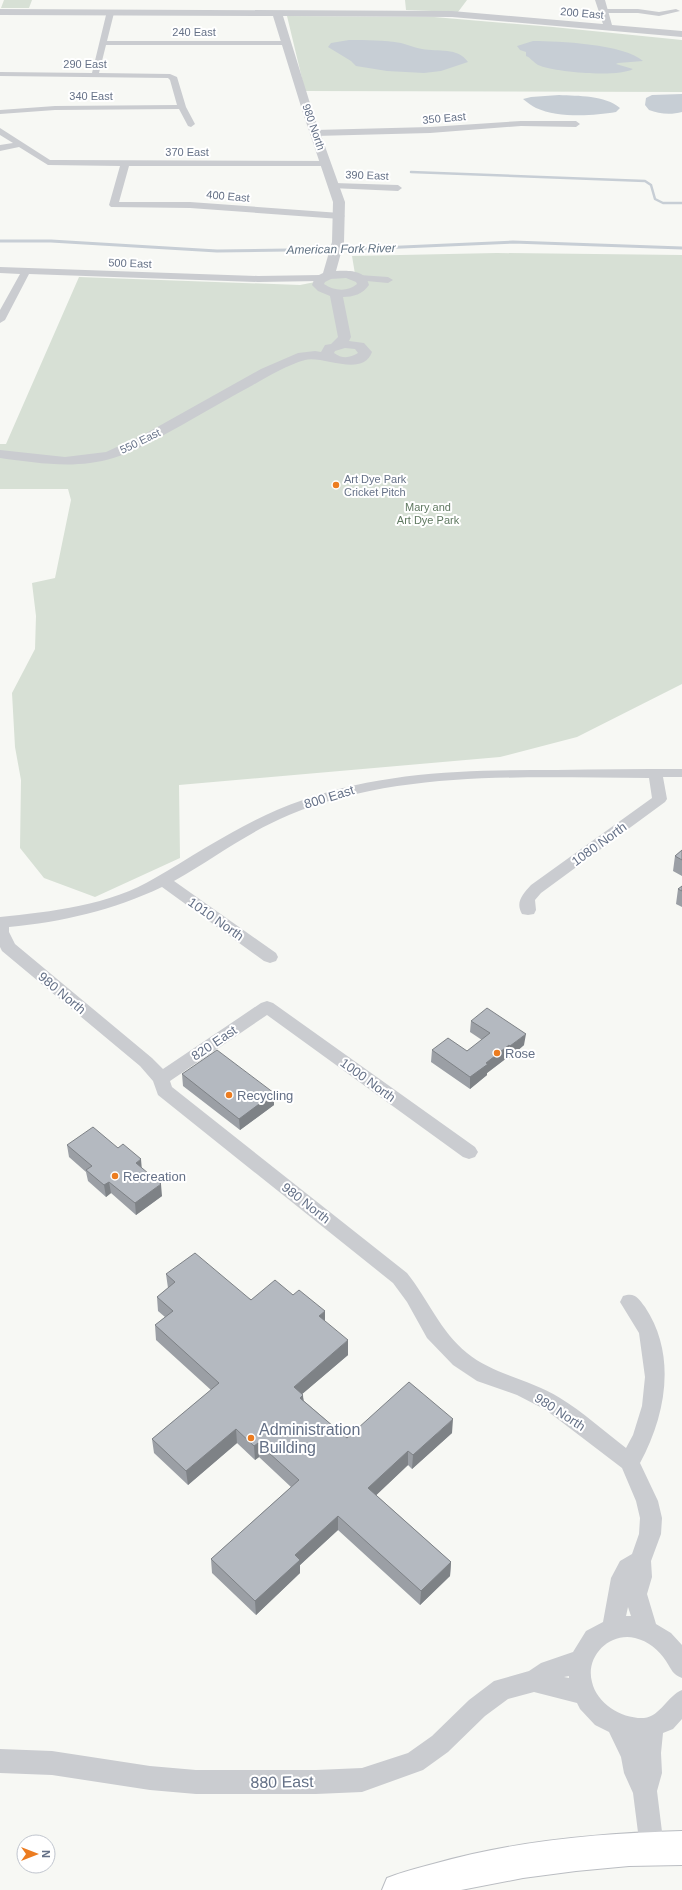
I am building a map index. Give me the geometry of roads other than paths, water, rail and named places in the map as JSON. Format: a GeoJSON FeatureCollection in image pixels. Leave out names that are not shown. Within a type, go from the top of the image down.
{"type":"FeatureCollection","features":[{"type":"Feature","properties":{"kind":"main road"},"geometry":{"type":"LineString","coordinates":[[399,1890],[469,1872],[560,1856],[667,1848]]}},
{"type":"Feature","properties":{"kind":"street"},"geometry":{"type":"LineString","coordinates":[[600,0],[608,27]]}},
{"type":"Feature","properties":{"kind":"street"},"geometry":{"type":"LineString","coordinates":[[604,11],[638,11],[659,14],[679,11]]}},
{"type":"Feature","properties":{"kind":"street","name":"200 East"},"geometry":{"type":"LineString","coordinates":[[0,12],[452,14],[682,34]]}},
{"type":"Feature","properties":{"kind":"street"},"geometry":{"type":"LineString","coordinates":[[95,75],[110,12]]}},
{"type":"Feature","properties":{"kind":"street","name":"980 North"},"geometry":{"type":"LineString","coordinates":[[277,13],[315,133],[339,202],[340,216],[338,242],[341,248],[338,256],[323,280]]}},
{"type":"Feature","properties":{"kind":"street","name":"240 East"},"geometry":{"type":"LineString","coordinates":[[103,44],[286,43]]}},
{"type":"Feature","properties":{"kind":"street","name":"290 East"},"geometry":{"type":"LineString","coordinates":[[0,74],[170,76],[174,79],[182,107]]}},
{"type":"Feature","properties":{"kind":"street"},"geometry":{"type":"LineString","coordinates":[[182,107],[191,124]]}},
{"type":"Feature","properties":{"kind":"street","name":"340 East"},"geometry":{"type":"LineString","coordinates":[[0,112],[55,108],[182,107]]}},
{"type":"Feature","properties":{"kind":"street","name":"350 East"},"geometry":{"type":"LineString","coordinates":[[315,133],[362,130],[418,131],[502,121],[576,124]]}},
{"type":"Feature","properties":{"kind":"street"},"geometry":{"type":"LineString","coordinates":[[0,131],[20,144]]}},
{"type":"Feature","properties":{"kind":"street"},"geometry":{"type":"LineString","coordinates":[[0,148],[20,144]]}},
{"type":"Feature","properties":{"kind":"street","name":"370 East"},"geometry":{"type":"LineString","coordinates":[[20,144],[48,162],[125,164],[326,163]]}},
{"type":"Feature","properties":{"kind":"street","name":"400 East"},"geometry":{"type":"LineString","coordinates":[[125,164],[114,205],[204,206],[340,216]]}},
{"type":"Feature","properties":{"kind":"street","name":"390 East"},"geometry":{"type":"LineString","coordinates":[[334,186],[398,188]]}},
{"type":"Feature","properties":{"kind":"street","name":"980 North"},"geometry":{"type":"LineString","coordinates":[[338,256],[346,274]]}},
{"type":"Feature","properties":{"kind":"street","name":"500 East"},"geometry":{"type":"LineString","coordinates":[[0,270],[323,280]]}},
{"type":"Feature","properties":{"kind":"street"},"geometry":{"type":"LineString","coordinates":[[0,320],[26,271]]}},
{"type":"Feature","properties":{"kind":"street"},"geometry":{"type":"LineString","coordinates":[[346,274],[361,281],[357,290],[335,293],[324,290],[323,280],[346,274]]}},
{"type":"Feature","properties":{"kind":"street","name":"550 East"},"geometry":{"type":"LineString","coordinates":[[0,454],[65,461],[91,459],[110,455],[148,438],[266,372],[303,356],[315,355],[351,344],[359,346],[355,338],[350,300],[351,292]]}},
{"type":"Feature","properties":{"kind":"street"},"geometry":{"type":"LineString","coordinates":[[333,350],[345,337],[335,293]]}},
{"type":"Feature","properties":{"kind":"street","name":"1080 North"},"geometry":{"type":"LineString","coordinates":[[528,910],[528,899],[536,889],[660,799],[655,773]]}},
{"type":"Feature","properties":{"kind":"street","name":"800 East"},"geometry":{"type":"LineString","coordinates":[[0,922],[50,917],[82,910],[124,897],[162,880],[243,832],[268,819],[310,802],[368,786],[402,780],[462,774],[682,773]]}},
{"type":"Feature","properties":{"kind":"street","name":"1010 North"},"geometry":{"type":"LineString","coordinates":[[162,880],[270,957]]}},
{"type":"Feature","properties":{"kind":"street","name":"980 North"},"geometry":{"type":"LineString","coordinates":[[0,922],[1,932],[8,947],[146,1062],[161,1079],[164,1090],[400,1278],[414,1296],[434,1332],[450,1352],[484,1375],[524,1389],[553,1404],[629,1462]]}},
{"type":"Feature","properties":{"kind":"street","name":"820 East"},"geometry":{"type":"LineString","coordinates":[[161,1079],[267,1007]]}},
{"type":"Feature","properties":{"kind":"street","name":"1000 North"},"geometry":{"type":"LineString","coordinates":[[267,1007],[469,1152]]}},
{"type":"Feature","properties":{"kind":"street"},"geometry":{"type":"LineString","coordinates":[[630,1302],[648,1331],[654,1357],[655,1373],[654,1398],[649,1422],[629,1462],[647,1501],[651,1518],[650,1534],[640,1561],[641,1577],[636,1594],[647,1631]]}},
{"type":"Feature","properties":{"kind":"street"},"geometry":{"type":"LineString","coordinates":[[612,1628],[622,1578],[628,1568],[640,1561]]}},
{"type":"Feature","properties":{"kind":"street"},"geometry":{"type":"LineString","coordinates":[[680,1660],[664,1640],[647,1631],[630,1627],[612,1628],[598,1635],[586,1646],[580,1661],[579,1677],[583,1693],[591,1707],[604,1718],[618,1726],[635,1730],[652,1728],[665,1722],[676,1712],[682,1701]]}},
{"type":"Feature","properties":{"kind":"street","name":"880 East"},"geometry":{"type":"LineString","coordinates":[[0,1761],[52,1763],[150,1778],[196,1782],[316,1782],[362,1780],[380,1776],[415,1762],[440,1744],[493,1694],[513,1685],[534,1681],[549,1670],[580,1661]]}},
{"type":"Feature","properties":{"kind":"street","name":"880 East"},"geometry":{"type":"LineString","coordinates":[[534,1681],[551,1687],[583,1693]]}},
{"type":"Feature","properties":{"kind":"street"},"geometry":{"type":"LineString","coordinates":[[618,1726],[632,1755],[636,1773],[645,1791],[667,1848]]}},
{"type":"Feature","properties":{"kind":"street"},"geometry":{"type":"LineString","coordinates":[[645,1791],[650,1773],[649,1753],[652,1728]]}},
{"type":"Feature","properties":{"kind":"waterway"},"geometry":{"type":"LineString","coordinates":[[411,172],[645,181],[651,185],[655,199],[663,203],[682,203]]}},
{"type":"Feature","properties":{"kind":"waterway","name":"American Fork River"},"geometry":{"type":"LineString","coordinates":[[0,241],[51,241],[217,251],[357,249],[513,242],[682,248]]}},
{"type":"Feature","properties":{"kind":"place","name":"Art Dye Park Cricket Pitch"},"geometry":{"type":"Point","coordinates":[336,485]}},
{"type":"Feature","properties":{"kind":"place","name":"Rose"},"geometry":{"type":"Point","coordinates":[497,1053]}},
{"type":"Feature","properties":{"kind":"place","name":"Recycling"},"geometry":{"type":"Point","coordinates":[229,1095]}},
{"type":"Feature","properties":{"kind":"place","name":"Recreation"},"geometry":{"type":"Point","coordinates":[115,1176]}},
{"type":"Feature","properties":{"kind":"place","name":"Administration Building"},"geometry":{"type":"Point","coordinates":[251,1438]}},
{"type":"Feature","properties":{"kind":"park label","name":"Mary and Art Dye Park"},"geometry":{"type":"Point","coordinates":[428,513]}}]}
